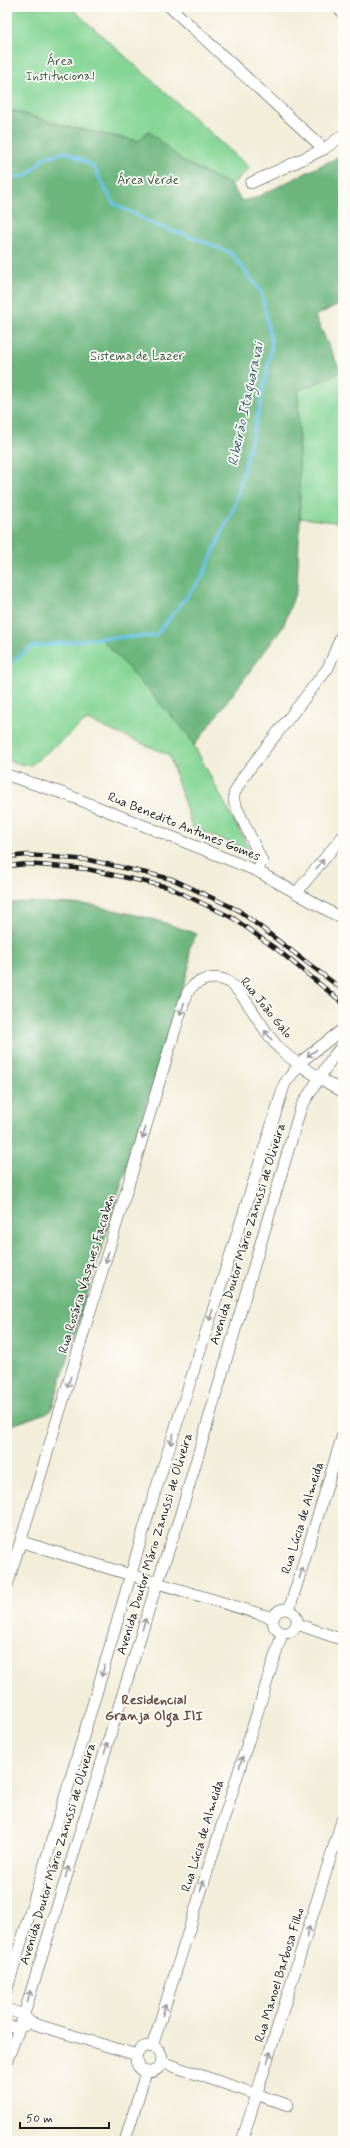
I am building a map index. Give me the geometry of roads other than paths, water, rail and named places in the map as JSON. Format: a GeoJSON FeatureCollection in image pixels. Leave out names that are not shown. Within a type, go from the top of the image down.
{"type":"FeatureCollection","features":[{"type":"Feature","properties":{"kind":"street"},"geometry":{"type":"LineString","coordinates":[[170,7],[324,149]]}},
{"type":"Feature","properties":{"kind":"street"},"geometry":{"type":"LineString","coordinates":[[337,7],[343,13]]}},
{"type":"Feature","properties":{"kind":"street"},"geometry":{"type":"LineString","coordinates":[[251,183],[324,149],[343,135]]}},
{"type":"Feature","properties":{"kind":"street"},"geometry":{"type":"LineString","coordinates":[[257,871],[262,861],[234,802],[234,794],[243,777],[328,668],[343,632]]}},
{"type":"Feature","properties":{"kind":"street","name":"Rua Benedito Antunes Gomes"},"geometry":{"type":"LineString","coordinates":[[7,775],[65,794],[257,871],[343,919]]}},
{"type":"Feature","properties":{"kind":"street"},"geometry":{"type":"LineString","coordinates":[[296,893],[343,836]]}},
{"type":"Feature","properties":{"kind":"street","name":"Rua João Galo"},"geometry":{"type":"LineString","coordinates":[[205,980],[214,978],[225,980],[235,988],[266,1033],[280,1049],[299,1064],[343,1092]]}},
{"type":"Feature","properties":{"kind":"street","name":"Rua Rosária Vasques Faciaben"},"geometry":{"type":"LineString","coordinates":[[7,1586],[22,1542],[175,1030],[190,990],[197,982],[205,980]]}},
{"type":"Feature","properties":{"kind":"street","name":"Avenida Doutor Mário Zanussi de Oliveira"},"geometry":{"type":"LineString","coordinates":[[7,1989],[153,1501],[285,1083],[299,1064],[343,1029]]}},
{"type":"Feature","properties":{"kind":"street","name":"Avenida Doutor Mário Zanussi de Oliveira"},"geometry":{"type":"LineString","coordinates":[[27,2019],[158,1582],[180,1516],[301,1107],[319,1077],[343,1045]]}},
{"type":"Feature","properties":{"kind":"street","name":"Rua Lúcia de Almeida"},"geometry":{"type":"LineString","coordinates":[[289,1610],[343,1434]]}},
{"type":"Feature","properties":{"kind":"street"},"geometry":{"type":"LineString","coordinates":[[22,1542],[132,1574],[273,1618]]}},
{"type":"Feature","properties":{"kind":"street"},"geometry":{"type":"LineString","coordinates":[[280,1610],[289,1610],[296,1616],[297,1624],[293,1631],[282,1634],[274,1628],[273,1618],[280,1610]]}},
{"type":"Feature","properties":{"kind":"street"},"geometry":{"type":"LineString","coordinates":[[297,1624],[343,1640]]}},
{"type":"Feature","properties":{"kind":"street","name":"Rua Lúcia de Almeida"},"geometry":{"type":"LineString","coordinates":[[152,2047],[282,1634]]}},
{"type":"Feature","properties":{"kind":"street","name":"Rua Manoel Barbosa Filho"},"geometry":{"type":"LineString","coordinates":[[242,2141],[343,1817]]}},
{"type":"Feature","properties":{"kind":"street"},"geometry":{"type":"LineString","coordinates":[[7,2009],[27,2019],[137,2055]]}},
{"type":"Feature","properties":{"kind":"street"},"geometry":{"type":"LineString","coordinates":[[7,2060],[19,2028],[27,2019]]}},
{"type":"Feature","properties":{"kind":"street"},"geometry":{"type":"LineString","coordinates":[[7,2026],[19,2028]]}},
{"type":"Feature","properties":{"kind":"street"},"geometry":{"type":"LineString","coordinates":[[152,2047],[160,2054],[161,2062],[154,2071],[146,2072],[137,2065],[137,2055],[143,2048],[152,2047]]}},
{"type":"Feature","properties":{"kind":"street"},"geometry":{"type":"LineString","coordinates":[[161,2062],[288,2105]]}},
{"type":"Feature","properties":{"kind":"street"},"geometry":{"type":"LineString","coordinates":[[125,2141],[146,2072]]}},
{"type":"Feature","properties":{"kind":"waterway","name":"Ribeirão Itaguaravai"},"geometry":{"type":"LineString","coordinates":[[7,177],[27,176],[45,157],[67,152],[93,166],[113,203],[155,225],[197,239],[231,253],[261,292],[272,345],[259,411],[234,507],[201,579],[155,636],[101,638],[31,647],[7,666]]}},
{"type":"Feature","properties":{"kind":"railway"},"geometry":{"type":"LineString","coordinates":[[7,857],[27,855],[89,860],[172,879],[238,910],[343,990]]}},
{"type":"Feature","properties":{"kind":"railway"},"geometry":{"type":"LineString","coordinates":[[7,866],[27,864],[87,869],[168,887],[233,918],[279,951],[343,1003]]}},
{"type":"Feature","properties":{"kind":"district","name":"Residencial Granja Olga III"},"geometry":{"type":"Point","coordinates":[154,1708]}},
{"type":"Feature","properties":{"kind":"park label","name":"Área Institucional"},"geometry":{"type":"Point","coordinates":[60,68]}},
{"type":"Feature","properties":{"kind":"park label","name":"Área Verde"},"geometry":{"type":"Point","coordinates":[148,180]}},
{"type":"Feature","properties":{"kind":"park label","name":"Sistema de Lazer"},"geometry":{"type":"Point","coordinates":[137,356]}}]}
